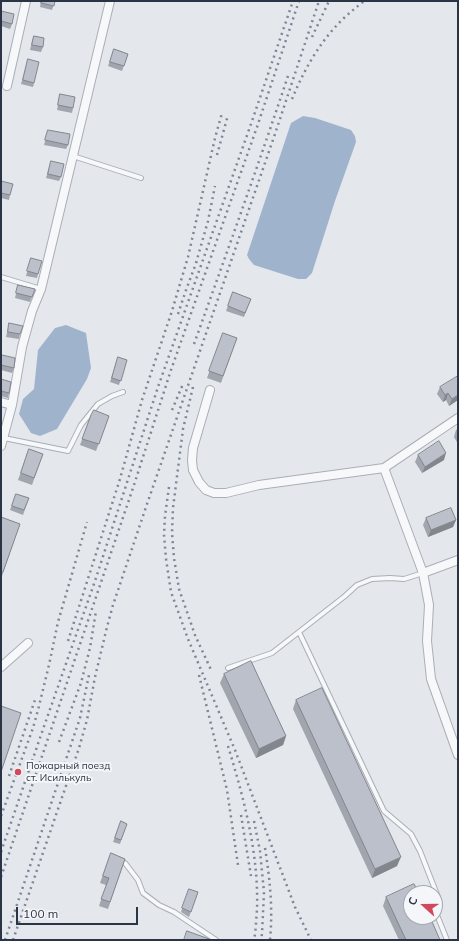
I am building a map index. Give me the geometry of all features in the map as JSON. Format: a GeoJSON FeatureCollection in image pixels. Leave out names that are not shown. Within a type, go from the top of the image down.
{"type":"FeatureCollection","features":[{"type":"Feature","properties":{"kind":"street"},"geometry":{"type":"LineString","coordinates":[[7,86],[26,1]]}},
{"type":"Feature","properties":{"kind":"street"},"geometry":{"type":"LineString","coordinates":[[1,446],[12,405],[22,347],[32,311],[41,290],[110,1]]}},
{"type":"Feature","properties":{"kind":"street"},"geometry":{"type":"LineString","coordinates":[[210,390],[193,448],[192,460],[193,470],[198,482],[206,490],[214,493],[226,493],[259,485],[384,468],[458,418]]}},
{"type":"Feature","properties":{"kind":"street"},"geometry":{"type":"LineString","coordinates":[[1,402],[12,405]]}},
{"type":"Feature","properties":{"kind":"street"},"geometry":{"type":"LineString","coordinates":[[384,468],[423,573],[429,605],[427,641],[431,679],[458,755]]}},
{"type":"Feature","properties":{"kind":"street"},"geometry":{"type":"LineString","coordinates":[[423,573],[458,560]]}},
{"type":"Feature","properties":{"kind":"street"},"geometry":{"type":"LineString","coordinates":[[1,667],[28,643]]}},
{"type":"Feature","properties":{"kind":"lane"},"geometry":{"type":"LineString","coordinates":[[73,156],[141,178]]}},
{"type":"Feature","properties":{"kind":"lane"},"geometry":{"type":"LineString","coordinates":[[1,277],[41,290]]}},
{"type":"Feature","properties":{"kind":"lane"},"geometry":{"type":"LineString","coordinates":[[4,438],[68,450],[81,425],[98,404],[123,392]]}},
{"type":"Feature","properties":{"kind":"lane"},"geometry":{"type":"LineString","coordinates":[[228,668],[272,653],[357,585],[372,579],[404,579],[423,573]]}},
{"type":"Feature","properties":{"kind":"lane"},"geometry":{"type":"LineString","coordinates":[[299,632],[384,811],[411,834],[433,885]]}},
{"type":"Feature","properties":{"kind":"lane"},"geometry":{"type":"LineString","coordinates":[[117,860],[124,863],[138,880],[143,893],[159,905],[174,912],[216,940]]}},
{"type":"Feature","properties":{"kind":"lane"},"geometry":{"type":"LineString","coordinates":[[441,925],[447,940]]}},
{"type":"Feature","properties":{"kind":"water"},"geometry":{"type":"Polygon","coordinates":[[[303,116],[315,118],[351,130],[355,136],[356,142],[312,273],[306,279],[298,279],[254,265],[247,255],[291,123],[303,116]]]}},
{"type":"Feature","properties":{"kind":"water"},"geometry":{"type":"Polygon","coordinates":[[[66,325],[86,333],[91,368],[87,379],[57,429],[40,436],[31,433],[19,414],[23,399],[34,389],[38,350],[55,328],[66,325]]]}},
{"type":"Feature","properties":{"kind":"building"},"geometry":{"type":"Polygon","coordinates":[[[42,1],[55,1],[54,6],[41,3],[42,1]]]}},
{"type":"Feature","properties":{"kind":"building"},"geometry":{"type":"Polygon","coordinates":[[[1,11],[14,14],[12,24],[1,21],[1,11]]]}},
{"type":"Feature","properties":{"kind":"building"},"geometry":{"type":"Polygon","coordinates":[[[34,36],[44,38],[43,47],[32,45],[34,36]]]}},
{"type":"Feature","properties":{"kind":"building"},"geometry":{"type":"Polygon","coordinates":[[[114,49],[128,54],[124,66],[110,62],[114,49]]]}},
{"type":"Feature","properties":{"kind":"building"},"geometry":{"type":"Polygon","coordinates":[[[28,59],[39,62],[34,83],[23,80],[28,59]]]}},
{"type":"Feature","properties":{"kind":"building"},"geometry":{"type":"Polygon","coordinates":[[[60,94],[75,97],[73,108],[58,105],[60,94]]]}},
{"type":"Feature","properties":{"kind":"building"},"geometry":{"type":"Polygon","coordinates":[[[48,130],[70,134],[68,145],[45,140],[48,130]]]}},
{"type":"Feature","properties":{"kind":"building"},"geometry":{"type":"Polygon","coordinates":[[[51,161],[64,164],[61,177],[48,174],[51,161]]]}},
{"type":"Feature","properties":{"kind":"building"},"geometry":{"type":"Polygon","coordinates":[[[1,181],[13,184],[10,195],[1,193],[1,181]]]}},
{"type":"Feature","properties":{"kind":"building"},"geometry":{"type":"Polygon","coordinates":[[[31,258],[42,261],[38,274],[27,271],[31,258]]]}},
{"type":"Feature","properties":{"kind":"building"},"geometry":{"type":"Polygon","coordinates":[[[18,285],[35,289],[32,297],[16,293],[18,285]]]}},
{"type":"Feature","properties":{"kind":"building"},"geometry":{"type":"Polygon","coordinates":[[[233,292],[251,299],[245,313],[228,306],[233,292]]]}},
{"type":"Feature","properties":{"kind":"building"},"geometry":{"type":"Polygon","coordinates":[[[9,323],[23,326],[20,334],[8,332],[9,323]]]}},
{"type":"Feature","properties":{"kind":"building"},"geometry":{"type":"Polygon","coordinates":[[[223,333],[237,338],[223,376],[209,371],[223,333]]]}},
{"type":"Feature","properties":{"kind":"building"},"geometry":{"type":"Polygon","coordinates":[[[2,355],[15,358],[14,368],[1,365],[2,355]]]}},
{"type":"Feature","properties":{"kind":"building"},"geometry":{"type":"Polygon","coordinates":[[[118,357],[127,360],[121,381],[112,378],[118,357]]]}},
{"type":"Feature","properties":{"kind":"building"},"geometry":{"type":"Polygon","coordinates":[[[458,376],[458,395],[452,399],[448,393],[445,395],[440,387],[458,376]]]}},
{"type":"Feature","properties":{"kind":"building"},"geometry":{"type":"Polygon","coordinates":[[[1,379],[11,382],[9,393],[1,391],[1,379]]]}},
{"type":"Feature","properties":{"kind":"building"},"geometry":{"type":"Polygon","coordinates":[[[94,410],[109,416],[99,444],[82,439],[94,410]]]}},
{"type":"Feature","properties":{"kind":"building"},"geometry":{"type":"Polygon","coordinates":[[[439,441],[446,453],[425,467],[418,455],[439,441]]]}},
{"type":"Feature","properties":{"kind":"building"},"geometry":{"type":"Polygon","coordinates":[[[29,449],[43,454],[34,478],[21,473],[29,449]]]}},
{"type":"Feature","properties":{"kind":"building"},"geometry":{"type":"Polygon","coordinates":[[[16,494],[29,498],[24,510],[12,506],[16,494]]]}},
{"type":"Feature","properties":{"kind":"building"},"geometry":{"type":"Polygon","coordinates":[[[451,508],[456,520],[431,530],[426,518],[451,508]]]}},
{"type":"Feature","properties":{"kind":"building"},"geometry":{"type":"Polygon","coordinates":[[[1,517],[20,524],[3,572],[1,572],[1,517]]]}},
{"type":"Feature","properties":{"kind":"building"},"geometry":{"type":"Polygon","coordinates":[[[251,661],[286,736],[259,749],[224,674],[251,661]]]}},
{"type":"Feature","properties":{"kind":"building"},"geometry":{"type":"Polygon","coordinates":[[[322,688],[401,857],[375,869],[296,700],[322,688]]]}},
{"type":"Feature","properties":{"kind":"building"},"geometry":{"type":"Polygon","coordinates":[[[1,706],[21,713],[1,772],[1,706]]]}},
{"type":"Feature","properties":{"kind":"building"},"geometry":{"type":"Polygon","coordinates":[[[121,821],[127,824],[121,840],[115,838],[121,821]]]}},
{"type":"Feature","properties":{"kind":"building"},"geometry":{"type":"Polygon","coordinates":[[[111,853],[125,859],[110,902],[101,899],[109,878],[103,876],[111,853]]]}},
{"type":"Feature","properties":{"kind":"building"},"geometry":{"type":"Polygon","coordinates":[[[189,889],[198,892],[191,912],[182,908],[189,889]]]}},
{"type":"Feature","properties":{"kind":"building"},"geometry":{"type":"Polygon","coordinates":[[[403,889],[403,925],[433,925],[440,940],[406,940],[386,897],[403,889]]]}},
{"type":"Feature","properties":{"kind":"building"},"geometry":{"type":"Polygon","coordinates":[[[187,931],[212,940],[184,940],[187,931]]]}},
{"type":"Feature","properties":{"kind":"railway"},"geometry":{"type":"LineString","coordinates":[[1,852],[95,581],[158,387],[293,1]]}},
{"type":"Feature","properties":{"kind":"railway"},"geometry":{"type":"LineString","coordinates":[[1,877],[133,488],[171,370],[257,127],[299,1]]}},
{"type":"Feature","properties":{"kind":"railway"},"geometry":{"type":"LineString","coordinates":[[13,940],[79,748],[87,720],[95,677],[113,605],[275,134],[319,1]]}},
{"type":"Feature","properties":{"kind":"railway"},"geometry":{"type":"LineString","coordinates":[[312,37],[329,1]]}},
{"type":"Feature","properties":{"kind":"railway"},"geometry":{"type":"LineString","coordinates":[[292,99],[307,67],[320,46],[343,19],[364,1]]}},
{"type":"Feature","properties":{"kind":"railway"},"geometry":{"type":"LineString","coordinates":[[194,344],[254,177],[288,76]]}},
{"type":"Feature","properties":{"kind":"railway"},"geometry":{"type":"LineString","coordinates":[[68,641],[120,479],[142,400],[172,311],[188,257],[222,113]]}},
{"type":"Feature","properties":{"kind":"railway"},"geometry":{"type":"LineString","coordinates":[[217,155],[228,115]]}},
{"type":"Feature","properties":{"kind":"railway"},"geometry":{"type":"LineString","coordinates":[[196,263],[208,221],[215,186]]}},
{"type":"Feature","properties":{"kind":"railway"},"geometry":{"type":"LineString","coordinates":[[178,314],[198,258]]}},
{"type":"Feature","properties":{"kind":"railway"},"geometry":{"type":"LineString","coordinates":[[172,410],[183,384]]}},
{"type":"Feature","properties":{"kind":"railway"},"geometry":{"type":"LineString","coordinates":[[193,387],[183,429],[173,508],[172,533],[179,589],[195,635],[212,672]]}},
{"type":"Feature","properties":{"kind":"railway"},"geometry":{"type":"LineString","coordinates":[[169,487],[164,535],[171,592],[188,639],[235,750],[295,907],[311,940]]}},
{"type":"Feature","properties":{"kind":"railway"},"geometry":{"type":"LineString","coordinates":[[1,816],[33,728],[58,622],[87,522]]}},
{"type":"Feature","properties":{"kind":"railway"},"geometry":{"type":"LineString","coordinates":[[59,742],[81,683],[90,648],[96,611]]}},
{"type":"Feature","properties":{"kind":"railway"},"geometry":{"type":"LineString","coordinates":[[5,940],[80,718],[89,675]]}},
{"type":"Feature","properties":{"kind":"railway"},"geometry":{"type":"LineString","coordinates":[[199,675],[227,790],[238,865]]}},
{"type":"Feature","properties":{"kind":"railway"},"geometry":{"type":"LineString","coordinates":[[9,776],[36,697]]}},
{"type":"Feature","properties":{"kind":"railway"},"geometry":{"type":"LineString","coordinates":[[228,746],[245,806],[256,868],[257,910],[254,940]]}},
{"type":"Feature","properties":{"kind":"railway"},"geometry":{"type":"LineString","coordinates":[[241,815],[251,876]]}},
{"type":"Feature","properties":{"kind":"railway"},"geometry":{"type":"LineString","coordinates":[[254,821],[260,851],[264,892],[261,940]]}},
{"type":"Feature","properties":{"kind":"railway"},"geometry":{"type":"LineString","coordinates":[[265,848],[270,894],[270,940]]}},
{"type":"Feature","properties":{"kind":"place","name":"Пожарный поезд ст. Исилькуль"},"geometry":{"type":"Point","coordinates":[18,772]}}]}
